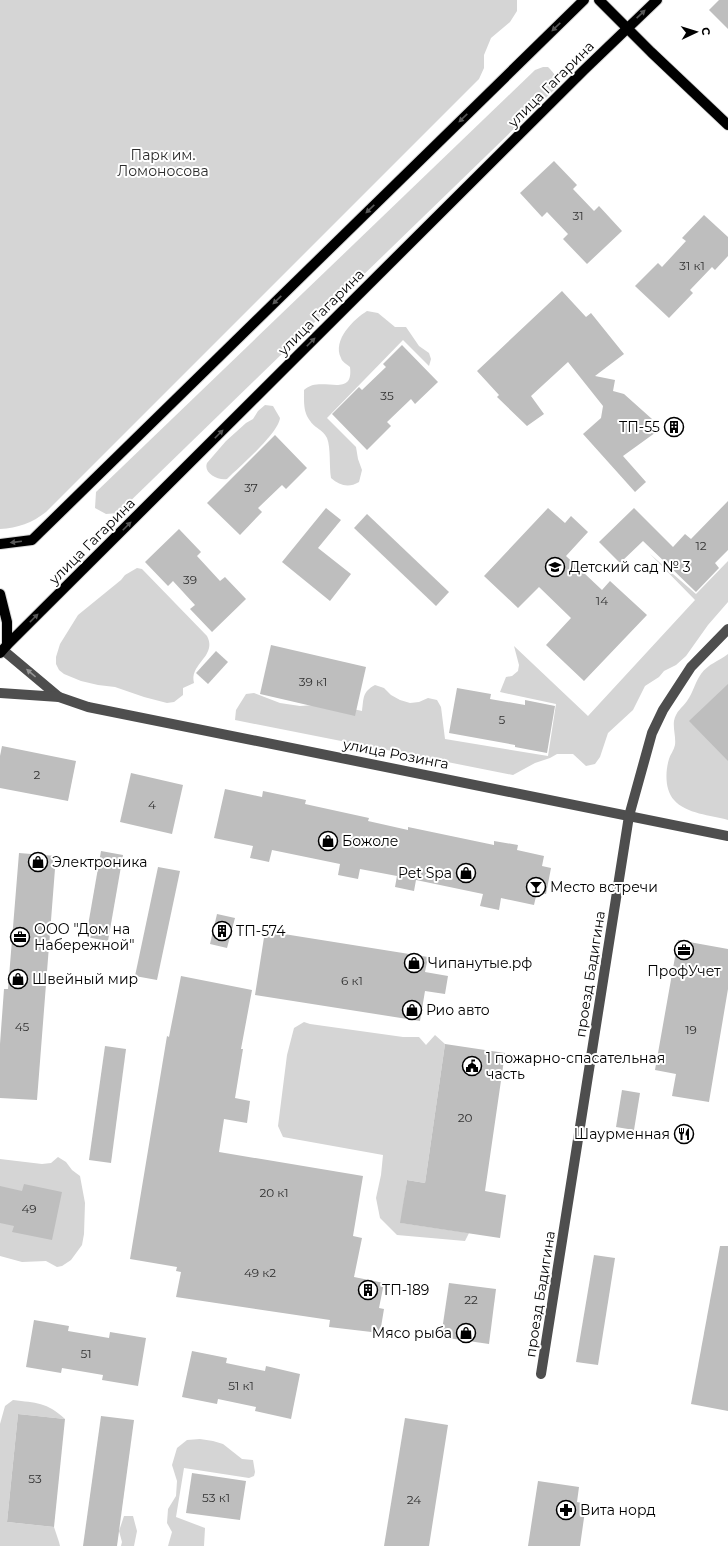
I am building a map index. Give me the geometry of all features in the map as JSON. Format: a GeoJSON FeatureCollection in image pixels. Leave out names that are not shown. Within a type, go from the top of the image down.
{"type":"FeatureCollection","features":[{"type":"Feature","properties":{"kind":"main road"},"geometry":{"type":"LineString","coordinates":[[0,544],[32,540],[584,0]]}},
{"type":"Feature","properties":{"kind":"main road"},"geometry":{"type":"LineString","coordinates":[[599,0],[626,28],[728,125]]}},
{"type":"Feature","properties":{"kind":"main road","name":"улица Гагарина"},"geometry":{"type":"LineString","coordinates":[[3,649],[626,28],[657,0]]}},
{"type":"Feature","properties":{"kind":"main road"},"geometry":{"type":"LineString","coordinates":[[0,594],[7,622],[3,649]]}},
{"type":"Feature","properties":{"kind":"street","name":"проезд Бадигина"},"geometry":{"type":"LineString","coordinates":[[542,1374],[629,816],[652,733],[662,710],[690,667],[728,629]]}},
{"type":"Feature","properties":{"kind":"street"},"geometry":{"type":"LineString","coordinates":[[3,649],[59,697]]}},
{"type":"Feature","properties":{"kind":"street"},"geometry":{"type":"LineString","coordinates":[[0,693],[59,697]]}},
{"type":"Feature","properties":{"kind":"street","name":"улица Розинга"},"geometry":{"type":"LineString","coordinates":[[59,697],[88,708],[728,836]]}},
{"type":"Feature","properties":{"kind":"green space","name":"Парк им. Ломоносова"},"geometry":{"type":"Polygon","coordinates":[[[0,0],[517,0],[517,11],[510,22],[491,38],[484,55],[484,68],[479,79],[46,512],[24,524],[0,529],[0,0]]]}},
{"type":"Feature","properties":{"kind":"green space"},"geometry":{"type":"Polygon","coordinates":[[[548,67],[554,74],[557,81],[556,88],[118,513],[106,514],[95,508],[96,492],[535,70],[548,67]]]}},
{"type":"Feature","properties":{"kind":"green space"},"geometry":{"type":"Polygon","coordinates":[[[367,311],[378,313],[395,327],[406,327],[419,346],[429,353],[431,359],[429,366],[403,340],[327,418],[356,447],[362,470],[359,482],[352,485],[345,485],[338,483],[331,478],[327,438],[306,415],[304,406],[304,390],[318,384],[341,385],[347,382],[350,377],[350,367],[343,362],[339,351],[339,344],[346,331],[356,319],[367,311]]]}},
{"type":"Feature","properties":{"kind":"green space"},"geometry":{"type":"Polygon","coordinates":[[[265,405],[273,406],[280,418],[278,425],[273,432],[258,450],[227,479],[220,479],[212,476],[207,470],[207,463],[226,441],[246,423],[253,419],[258,411],[265,405]]]}},
{"type":"Feature","properties":{"kind":"green space"},"geometry":{"type":"Polygon","coordinates":[[[650,554],[696,594],[728,561],[728,602],[708,625],[686,656],[676,665],[664,671],[659,677],[645,686],[633,710],[608,733],[600,757],[595,764],[586,766],[573,754],[557,754],[535,763],[513,775],[235,720],[236,710],[246,694],[254,693],[280,703],[300,706],[331,704],[362,711],[366,693],[375,685],[384,688],[391,695],[400,700],[410,703],[419,702],[428,698],[437,700],[441,707],[445,739],[548,756],[556,704],[500,692],[506,677],[512,676],[518,671],[519,665],[514,646],[588,716],[695,600],[650,554]]]}},
{"type":"Feature","properties":{"kind":"green space"},"geometry":{"type":"Polygon","coordinates":[[[137,568],[142,569],[207,636],[209,641],[208,651],[194,672],[194,683],[183,688],[183,695],[174,702],[167,703],[115,687],[81,681],[64,674],[59,670],[56,664],[56,657],[60,644],[78,615],[121,580],[125,575],[137,568]]]}},
{"type":"Feature","properties":{"kind":"green space"},"geometry":{"type":"Polygon","coordinates":[[[728,654],[728,820],[692,811],[679,805],[671,796],[667,786],[666,775],[669,759],[675,745],[674,721],[676,715],[689,698],[699,677],[704,671],[710,665],[728,654]]]}},
{"type":"Feature","properties":{"kind":"green space"},"geometry":{"type":"Polygon","coordinates":[[[304,1022],[403,1037],[419,1037],[426,1045],[435,1035],[445,1044],[425,1183],[407,1180],[401,1223],[469,1233],[465,1241],[397,1235],[380,1218],[376,1198],[381,1175],[383,1155],[283,1137],[278,1126],[287,1055],[294,1028],[304,1022]]]}},
{"type":"Feature","properties":{"kind":"green space"},"geometry":{"type":"Polygon","coordinates":[[[58,1157],[66,1162],[72,1170],[80,1176],[85,1203],[84,1234],[82,1245],[71,1260],[62,1266],[57,1267],[46,1261],[22,1262],[0,1256],[0,1159],[42,1164],[51,1163],[58,1157]]]}},
{"type":"Feature","properties":{"kind":"green space"},"geometry":{"type":"Polygon","coordinates":[[[13,1400],[47,1406],[59,1413],[65,1419],[18,1414],[7,1522],[54,1527],[60,1546],[0,1546],[0,1424],[5,1406],[13,1400]]]}},
{"type":"Feature","properties":{"kind":"green space"},"geometry":{"type":"Polygon","coordinates":[[[200,1439],[223,1444],[242,1459],[253,1460],[255,1472],[254,1476],[249,1478],[184,1468],[176,1517],[205,1528],[204,1546],[168,1546],[172,1532],[167,1523],[168,1509],[176,1496],[177,1481],[172,1465],[177,1448],[187,1440],[200,1439]]]}},
{"type":"Feature","properties":{"kind":"green space"},"geometry":{"type":"Polygon","coordinates":[[[124,1516],[133,1516],[137,1531],[134,1546],[121,1546],[122,1542],[119,1531],[124,1516]]]}},
{"type":"Feature","properties":{"kind":"building"},"geometry":{"type":"Polygon","coordinates":[[[719,0],[728,0],[728,29],[709,10],[719,0]]]}},
{"type":"Feature","properties":{"kind":"building"},"geometry":{"type":"Polygon","coordinates":[[[554,161],[577,185],[573,189],[594,211],[599,206],[622,231],[587,264],[563,239],[568,234],[547,212],[542,217],[520,193],[554,161]]]}},
{"type":"Feature","properties":{"kind":"building"},"geometry":{"type":"Polygon","coordinates":[[[704,215],[728,237],[728,256],[715,270],[712,267],[690,290],[693,293],[669,318],[635,286],[658,263],[662,267],[686,241],[682,238],[704,215]]]}},
{"type":"Feature","properties":{"kind":"building"},"geometry":{"type":"Polygon","coordinates":[[[562,291],[586,317],[591,313],[624,354],[595,376],[615,380],[613,391],[624,394],[652,419],[659,430],[623,456],[646,482],[635,492],[583,434],[601,418],[603,406],[568,362],[531,396],[544,414],[527,426],[497,397],[499,395],[477,371],[562,291]]]}},
{"type":"Feature","properties":{"kind":"building"},"geometry":{"type":"Polygon","coordinates":[[[402,345],[438,382],[415,404],[411,399],[387,422],[391,426],[367,450],[332,414],[359,387],[362,390],[386,367],[383,364],[402,345]]]}},
{"type":"Feature","properties":{"kind":"building"},"geometry":{"type":"Polygon","coordinates":[[[275,435],[307,468],[286,489],[282,485],[258,508],[262,512],[240,535],[207,503],[275,435]]]}},
{"type":"Feature","properties":{"kind":"building"},"geometry":{"type":"Polygon","coordinates":[[[728,501],[728,550],[715,563],[719,568],[696,592],[643,541],[620,563],[599,542],[634,508],[673,547],[685,534],[691,539],[728,501]]]}},
{"type":"Feature","properties":{"kind":"building"},"geometry":{"type":"Polygon","coordinates":[[[326,508],[341,520],[318,548],[351,574],[330,601],[282,562],[326,508]]]}},
{"type":"Feature","properties":{"kind":"building"},"geometry":{"type":"Polygon","coordinates":[[[548,508],[565,523],[571,516],[588,532],[566,556],[602,590],[610,581],[647,615],[584,681],[546,645],[571,618],[539,587],[518,608],[484,576],[548,508]]]}},
{"type":"Feature","properties":{"kind":"building"},"geometry":{"type":"Polygon","coordinates":[[[367,514],[449,592],[436,606],[354,528],[367,514]]]}},
{"type":"Feature","properties":{"kind":"building"},"geometry":{"type":"Polygon","coordinates":[[[179,529],[201,552],[197,556],[220,581],[225,577],[246,599],[212,632],[190,609],[195,605],[173,581],[168,586],[145,562],[179,529]]]}},
{"type":"Feature","properties":{"kind":"building"},"geometry":{"type":"Polygon","coordinates":[[[271,645],[366,667],[355,716],[260,694],[271,645]]]}},
{"type":"Feature","properties":{"kind":"building"},"geometry":{"type":"Polygon","coordinates":[[[216,651],[228,662],[208,684],[196,673],[216,651]]]}},
{"type":"Feature","properties":{"kind":"building"},"geometry":{"type":"Polygon","coordinates":[[[728,684],[728,761],[689,721],[728,684]]]}},
{"type":"Feature","properties":{"kind":"building"},"geometry":{"type":"Polygon","coordinates":[[[457,688],[491,694],[490,699],[525,705],[525,700],[555,706],[547,753],[515,747],[515,745],[449,733],[457,688]]]}},
{"type":"Feature","properties":{"kind":"building"},"geometry":{"type":"Polygon","coordinates":[[[2,746],[76,761],[68,801],[0,788],[0,756],[2,746]]]}},
{"type":"Feature","properties":{"kind":"building"},"geometry":{"type":"Polygon","coordinates":[[[131,773],[183,785],[172,834],[120,822],[131,773]]]}},
{"type":"Feature","properties":{"kind":"building"},"geometry":{"type":"Polygon","coordinates":[[[225,789],[262,797],[263,791],[306,800],[305,804],[369,818],[368,821],[408,830],[408,827],[494,845],[494,841],[518,845],[517,850],[544,856],[542,866],[551,868],[546,894],[537,892],[534,905],[501,898],[499,910],[480,906],[483,894],[416,880],[414,891],[395,887],[397,876],[360,869],[358,879],[338,875],[340,864],[272,850],[269,862],[250,858],[253,846],[214,838],[225,789]]]}},
{"type":"Feature","properties":{"kind":"building"},"geometry":{"type":"Polygon","coordinates":[[[101,851],[123,855],[108,941],[86,937],[101,851]]]}},
{"type":"Feature","properties":{"kind":"building"},"geometry":{"type":"Polygon","coordinates":[[[19,853],[56,856],[37,1100],[0,1098],[0,1044],[4,989],[8,989],[19,853]]]}},
{"type":"Feature","properties":{"kind":"building"},"geometry":{"type":"Polygon","coordinates":[[[158,867],[180,871],[157,980],[135,976],[158,867]]]}},
{"type":"Feature","properties":{"kind":"building","name":"ТП-574"},"geometry":{"type":"Polygon","coordinates":[[[217,914],[235,918],[227,948],[210,944],[217,914]]]}},
{"type":"Feature","properties":{"kind":"building"},"geometry":{"type":"Polygon","coordinates":[[[265,931],[428,957],[425,972],[448,976],[445,994],[425,991],[420,1021],[255,995],[265,931]]]}},
{"type":"Feature","properties":{"kind":"building"},"geometry":{"type":"Polygon","coordinates":[[[678,940],[728,949],[728,989],[709,1102],[672,1096],[676,1074],[655,1070],[678,940]]]}},
{"type":"Feature","properties":{"kind":"building"},"geometry":{"type":"Polygon","coordinates":[[[181,976],[252,990],[241,1049],[243,1049],[235,1098],[250,1101],[247,1123],[224,1119],[219,1152],[363,1176],[353,1236],[362,1238],[354,1277],[384,1283],[379,1308],[384,1309],[380,1333],[329,1327],[330,1320],[176,1297],[181,1272],[176,1271],[177,1267],[130,1259],[167,1036],[169,1037],[181,976]]]}},
{"type":"Feature","properties":{"kind":"building"},"geometry":{"type":"Polygon","coordinates":[[[445,1044],[505,1053],[485,1191],[506,1195],[500,1238],[400,1223],[407,1180],[425,1183],[445,1044]]]}},
{"type":"Feature","properties":{"kind":"building"},"geometry":{"type":"Polygon","coordinates":[[[105,1046],[126,1049],[111,1163],[89,1160],[105,1046]]]}},
{"type":"Feature","properties":{"kind":"building"},"geometry":{"type":"Polygon","coordinates":[[[622,1090],[640,1093],[634,1130],[616,1127],[622,1090]]]}},
{"type":"Feature","properties":{"kind":"building"},"geometry":{"type":"Polygon","coordinates":[[[24,1184],[62,1192],[52,1240],[12,1232],[14,1226],[0,1223],[0,1186],[22,1191],[24,1184]]]}},
{"type":"Feature","properties":{"kind":"building"},"geometry":{"type":"Polygon","coordinates":[[[720,1246],[728,1246],[728,1411],[691,1404],[720,1246]]]}},
{"type":"Feature","properties":{"kind":"building"},"geometry":{"type":"Polygon","coordinates":[[[594,1255],[615,1258],[598,1365],[576,1362],[594,1255]]]}},
{"type":"Feature","properties":{"kind":"building"},"geometry":{"type":"Polygon","coordinates":[[[449,1283],[496,1289],[489,1344],[441,1337],[449,1283]]]}},
{"type":"Feature","properties":{"kind":"building"},"geometry":{"type":"Polygon","coordinates":[[[34,1320],[69,1326],[68,1331],[109,1338],[110,1332],[146,1338],[138,1386],[102,1380],[103,1375],[62,1368],[61,1373],[26,1367],[34,1320]]]}},
{"type":"Feature","properties":{"kind":"building"},"geometry":{"type":"Polygon","coordinates":[[[192,1351],[227,1358],[226,1363],[265,1371],[266,1366],[300,1374],[291,1419],[255,1411],[256,1407],[218,1399],[217,1404],[182,1397],[192,1351]]]}},
{"type":"Feature","properties":{"kind":"building"},"geometry":{"type":"Polygon","coordinates":[[[18,1414],[65,1419],[54,1527],[7,1522],[18,1414]]]}},
{"type":"Feature","properties":{"kind":"building"},"geometry":{"type":"Polygon","coordinates":[[[101,1416],[134,1420],[117,1546],[83,1546],[101,1416]]]}},
{"type":"Feature","properties":{"kind":"building"},"geometry":{"type":"Polygon","coordinates":[[[405,1418],[448,1425],[429,1546],[384,1546],[405,1418]]]}},
{"type":"Feature","properties":{"kind":"building"},"geometry":{"type":"Polygon","coordinates":[[[192,1473],[246,1481],[240,1520],[186,1513],[192,1473]]]}},
{"type":"Feature","properties":{"kind":"building"},"geometry":{"type":"Polygon","coordinates":[[[538,1481],[579,1487],[577,1502],[586,1504],[580,1546],[528,1546],[538,1481]]]}},
{"type":"Feature","properties":{"kind":"place","name":"ТП-55"},"geometry":{"type":"Point","coordinates":[674,427]}},
{"type":"Feature","properties":{"kind":"place","name":"Детский сад № 3"},"geometry":{"type":"Point","coordinates":[555,567]}},
{"type":"Feature","properties":{"kind":"place","name":"Божоле"},"geometry":{"type":"Point","coordinates":[328,841]}},
{"type":"Feature","properties":{"kind":"place","name":"Электроника"},"geometry":{"type":"Point","coordinates":[38,862]}},
{"type":"Feature","properties":{"kind":"place","name":"Pet Spa"},"geometry":{"type":"Point","coordinates":[466,873]}},
{"type":"Feature","properties":{"kind":"place","name":"Место встречи"},"geometry":{"type":"Point","coordinates":[536,887]}},
{"type":"Feature","properties":{"kind":"place","name":"ТП-574"},"geometry":{"type":"Point","coordinates":[222,931]}},
{"type":"Feature","properties":{"kind":"place","name":"ООО \"Дом на Набережной\""},"geometry":{"type":"Point","coordinates":[20,937]}},
{"type":"Feature","properties":{"kind":"place","name":"ПрофУчет"},"geometry":{"type":"Point","coordinates":[684,950]}},
{"type":"Feature","properties":{"kind":"place","name":"Чипанутые.рф"},"geometry":{"type":"Point","coordinates":[414,963]}},
{"type":"Feature","properties":{"kind":"place","name":"Швейный мир"},"geometry":{"type":"Point","coordinates":[18,979]}},
{"type":"Feature","properties":{"kind":"place","name":"Рио авто"},"geometry":{"type":"Point","coordinates":[412,1010]}},
{"type":"Feature","properties":{"kind":"place","name":"1 пожарно-спасательная часть"},"geometry":{"type":"Point","coordinates":[472,1066]}},
{"type":"Feature","properties":{"kind":"place","name":"Шаурменная"},"geometry":{"type":"Point","coordinates":[684,1134]}},
{"type":"Feature","properties":{"kind":"place","name":"ТП-189"},"geometry":{"type":"Point","coordinates":[368,1290]}},
{"type":"Feature","properties":{"kind":"place","name":"Мясо рыба"},"geometry":{"type":"Point","coordinates":[466,1333]}},
{"type":"Feature","properties":{"kind":"place","name":"Вита норд"},"geometry":{"type":"Point","coordinates":[566,1510]}}]}
